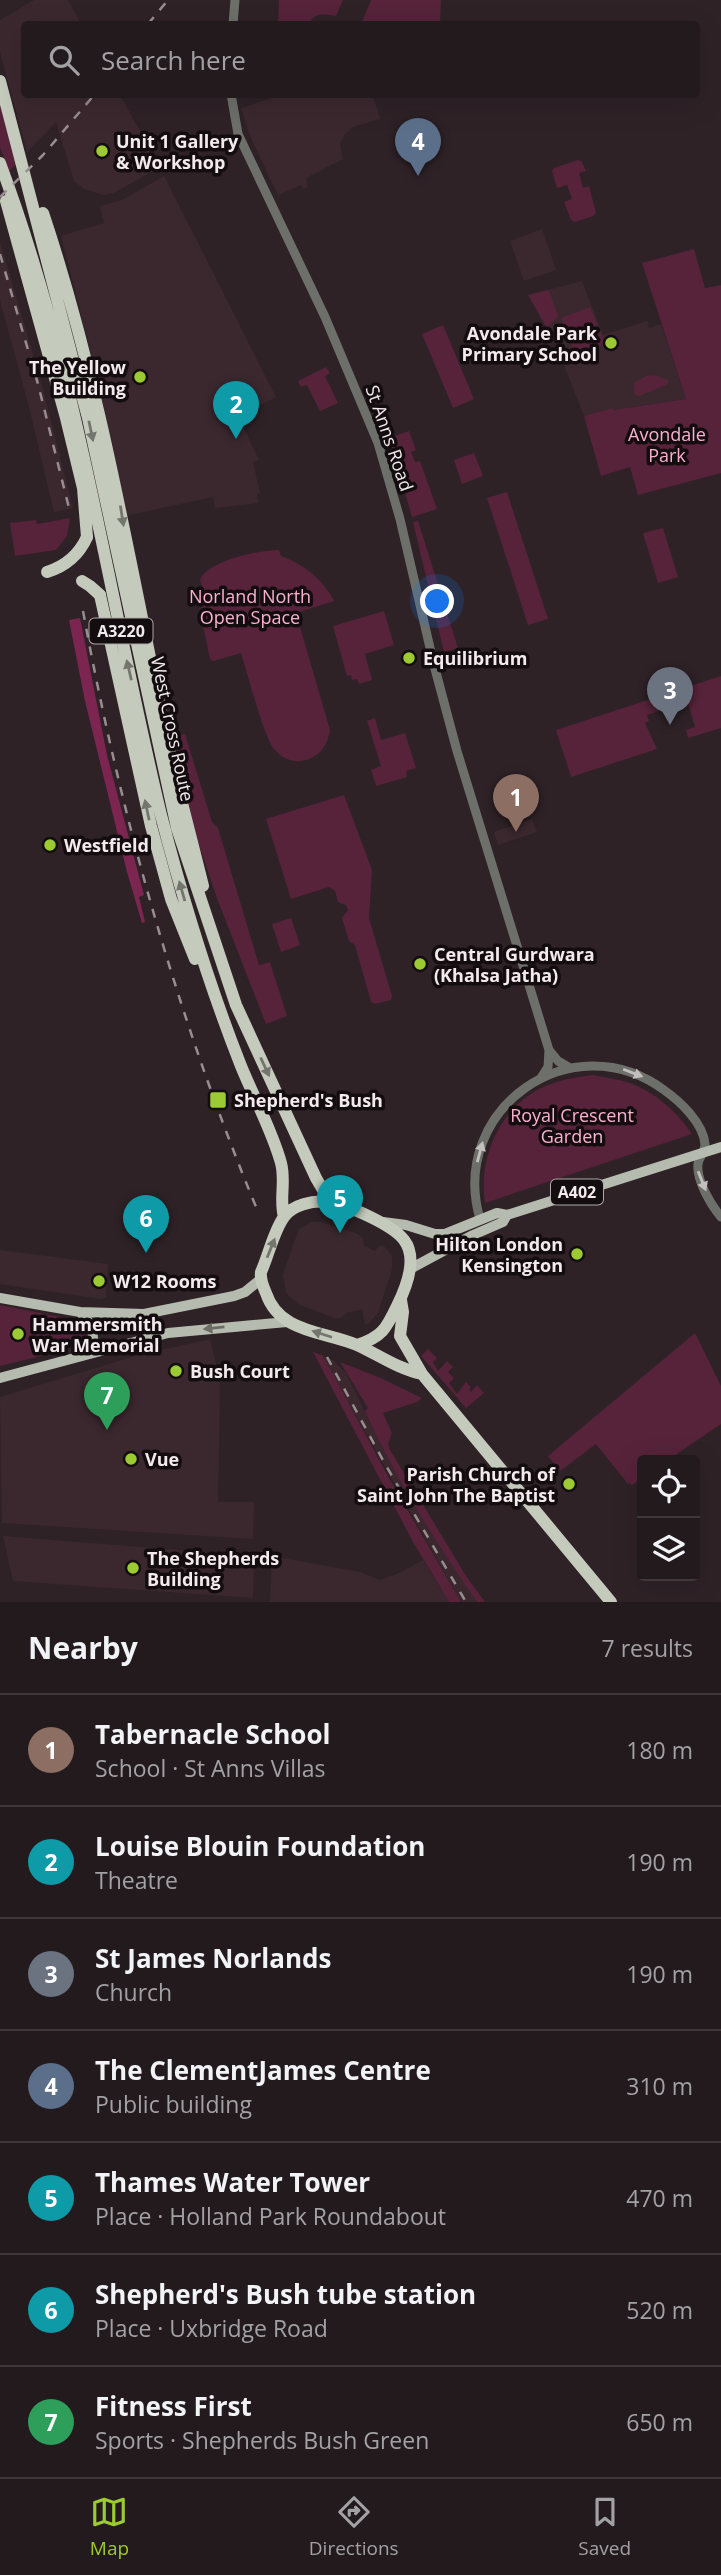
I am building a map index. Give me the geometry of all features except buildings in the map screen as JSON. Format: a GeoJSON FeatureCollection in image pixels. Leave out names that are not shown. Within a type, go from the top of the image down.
{"type":"FeatureCollection","features":[{"type":"Feature","properties":{"kind":"highway","name":"West Cross Route"},"geometry":{"type":"LineString","coordinates":[[0,80],[88,418],[177,828],[236,1005],[316,1178],[330,1202]]}},
{"type":"Feature","properties":{"kind":"highway","name":"A3220"},"geometry":{"type":"LineString","coordinates":[[4,96],[63,273],[118,494],[164,728],[222,965]]}},
{"type":"Feature","properties":{"kind":"highway","name":"West Cross Route"},"geometry":{"type":"LineString","coordinates":[[0,163],[24,230],[73,404],[161,814],[199,948],[241,1066],[280,1159],[285,1177],[281,1202],[284,1217]]}},
{"type":"Feature","properties":{"kind":"highway"},"geometry":{"type":"LineString","coordinates":[[0,177],[83,488],[86,537],[78,553],[59,568],[47,572]]}},
{"type":"Feature","properties":{"kind":"highway","name":"A3220"},"geometry":{"type":"LineString","coordinates":[[82,581],[100,595],[150,826],[172,899],[241,1066]]}},
{"type":"Feature","properties":{"kind":"highway"},"geometry":{"type":"LineString","coordinates":[[284,1217],[304,1204],[330,1202],[383,1222],[404,1240],[409,1252],[410,1269],[401,1300],[380,1335],[356,1345]]}},
{"type":"Feature","properties":{"kind":"highway","name":"A3220"},"geometry":{"type":"LineString","coordinates":[[261,1279],[284,1217]]}},
{"type":"Feature","properties":{"kind":"highway"},"geometry":{"type":"LineString","coordinates":[[261,1279],[269,1303],[287,1322],[356,1345],[407,1371],[422,1374]]}},
{"type":"Feature","properties":{"kind":"highway"},"geometry":{"type":"LineString","coordinates":[[401,1300],[403,1312],[400,1336],[422,1374],[611,1602]]}},
{"type":"Feature","properties":{"kind":"main road","name":"A402"},"geometry":{"type":"LineString","coordinates":[[383,1222],[445,1234],[496,1213],[507,1215],[721,1147]]}},
{"type":"Feature","properties":{"kind":"main road","name":"A402"},"geometry":{"type":"LineString","coordinates":[[410,1269],[503,1222],[507,1215]]}},
{"type":"Feature","properties":{"kind":"main road"},"geometry":{"type":"LineString","coordinates":[[0,1298],[80,1311],[144,1314],[234,1296],[245,1292],[261,1279]]}},
{"type":"Feature","properties":{"kind":"main road"},"geometry":{"type":"LineString","coordinates":[[80,1311],[92,1326],[94,1352]]}},
{"type":"Feature","properties":{"kind":"main road"},"geometry":{"type":"LineString","coordinates":[[0,1379],[168,1333],[287,1322]]}},
{"type":"Feature","properties":{"kind":"street"},"geometry":{"type":"LineString","coordinates":[[233,21],[234,0]]}},
{"type":"Feature","properties":{"kind":"street","name":"St Anns Road"},"geometry":{"type":"LineString","coordinates":[[232,98],[238,134],[335,338],[378,443],[400,519],[457,751],[549,1050]]}},
{"type":"Feature","properties":{"kind":"street"},"geometry":{"type":"LineString","coordinates":[[549,1050],[558,1061],[570,1068]]}},
{"type":"Feature","properties":{"kind":"street"},"geometry":{"type":"LineString","coordinates":[[541,1078],[548,1067],[549,1050]]}},
{"type":"Feature","properties":{"kind":"street"},"geometry":{"type":"LineString","coordinates":[[480,1219],[474,1193],[475,1174],[486,1132],[510,1100],[541,1078],[592,1064],[631,1072],[652,1082],[691,1114],[705,1143],[698,1174],[721,1217]]}},
{"type":"Feature","properties":{"kind":"shaded area"},"geometry":{"type":"Polygon","coordinates":[[[34,0],[68,0],[79,21],[21,21],[21,98],[122,98],[160,167],[114,193],[104,195],[84,189],[74,181],[56,122],[27,152],[0,52],[0,20],[34,0]]]}},
{"type":"Feature","properties":{"kind":"shaded area"},"geometry":{"type":"Polygon","coordinates":[[[272,98],[374,98],[380,119],[353,127],[345,134],[340,144],[343,159],[306,178],[308,187],[304,189],[301,185],[278,195],[250,136],[241,108],[272,98]]]}},
{"type":"Feature","properties":{"kind":"shaded area"},"geometry":{"type":"Polygon","coordinates":[[[164,176],[276,397],[238,416],[259,460],[253,462],[260,493],[257,494],[258,503],[215,508],[213,497],[125,516],[92,357],[61,236],[104,223],[100,206],[122,200],[164,176]]]}},
{"type":"Feature","properties":{"kind":"shaded area"},"geometry":{"type":"Polygon","coordinates":[[[542,229],[556,270],[524,281],[510,241],[542,229]]]}},
{"type":"Feature","properties":{"kind":"shaded area"},"geometry":{"type":"Polygon","coordinates":[[[0,241],[43,389],[73,508],[54,512],[0,300],[0,241]]]}},
{"type":"Feature","properties":{"kind":"shaded area","name":"Avondale Park Primary School"},"geometry":{"type":"Polygon","coordinates":[[[582,281],[603,335],[647,321],[649,328],[661,324],[686,399],[612,408],[584,416],[558,350],[528,295],[582,281]]]}},
{"type":"Feature","properties":{"kind":"shaded area"},"geometry":{"type":"Polygon","coordinates":[[[80,618],[107,755],[144,895],[139,897],[145,922],[142,923],[85,701],[69,620],[80,618]]]}},
{"type":"Feature","properties":{"kind":"shaded area"},"geometry":{"type":"Polygon","coordinates":[[[532,819],[537,832],[498,845],[494,832],[532,819]]]}},
{"type":"Feature","properties":{"kind":"shaded area"},"geometry":{"type":"Polygon","coordinates":[[[312,1222],[321,1222],[358,1234],[363,1238],[364,1246],[375,1251],[379,1246],[384,1246],[392,1256],[392,1269],[378,1313],[368,1324],[365,1325],[362,1309],[347,1313],[341,1318],[334,1318],[298,1304],[286,1293],[283,1275],[292,1248],[299,1229],[312,1222]]]}},
{"type":"Feature","properties":{"kind":"shaded area"},"geometry":{"type":"Polygon","coordinates":[[[0,1250],[108,1264],[106,1297],[101,1299],[0,1284],[0,1250]]]}},
{"type":"Feature","properties":{"kind":"shaded area"},"geometry":{"type":"Polygon","coordinates":[[[210,1339],[220,1380],[218,1502],[254,1502],[253,1539],[2,1523],[0,1397],[135,1356],[210,1339]]]}},
{"type":"Feature","properties":{"kind":"shaded area"},"geometry":{"type":"Polygon","coordinates":[[[322,1355],[333,1360],[346,1373],[386,1455],[477,1602],[461,1602],[322,1355]]]}},
{"type":"Feature","properties":{"kind":"shaded area"},"geometry":{"type":"Polygon","coordinates":[[[3,1536],[254,1556],[253,1598],[13,1581],[3,1536]]]}},
{"type":"Feature","properties":{"kind":"shaded area"},"geometry":{"type":"Polygon","coordinates":[[[272,1556],[360,1572],[380,1580],[423,1560],[449,1602],[270,1602],[272,1556]]]}},
{"type":"Feature","properties":{"kind":"green space"},"geometry":{"type":"Polygon","coordinates":[[[279,0],[343,0],[336,16],[324,14],[310,21],[278,21],[279,0]]]}},
{"type":"Feature","properties":{"kind":"green space"},"geometry":{"type":"Polygon","coordinates":[[[371,0],[441,0],[440,21],[362,21],[371,0]]]}},
{"type":"Feature","properties":{"kind":"green space"},"geometry":{"type":"Polygon","coordinates":[[[0,101],[17,164],[9,171],[0,147],[0,101]]]}},
{"type":"Feature","properties":{"kind":"green space"},"geometry":{"type":"Polygon","coordinates":[[[578,160],[586,171],[579,173],[583,188],[589,186],[596,213],[575,222],[571,220],[564,202],[572,199],[567,185],[557,188],[552,171],[578,160]]]}},
{"type":"Feature","properties":{"kind":"green space","name":"Avondale Park"},"geometry":{"type":"Polygon","coordinates":[[[694,249],[705,288],[721,285],[721,473],[638,495],[630,467],[601,476],[584,416],[612,408],[613,410],[686,399],[642,263],[694,249]]]}},
{"type":"Feature","properties":{"kind":"green space"},"geometry":{"type":"Polygon","coordinates":[[[549,290],[558,316],[547,328],[528,295],[549,290]]]}},
{"type":"Feature","properties":{"kind":"green space"},"geometry":{"type":"Polygon","coordinates":[[[590,307],[605,344],[575,356],[561,318],[590,307]]]}},
{"type":"Feature","properties":{"kind":"green space"},"geometry":{"type":"Polygon","coordinates":[[[443,325],[474,399],[453,408],[422,334],[443,325]]]}},
{"type":"Feature","properties":{"kind":"green space"},"geometry":{"type":"Polygon","coordinates":[[[326,367],[330,373],[325,376],[338,403],[320,411],[307,385],[301,387],[298,381],[326,367]]]}},
{"type":"Feature","properties":{"kind":"green space"},"geometry":{"type":"Polygon","coordinates":[[[653,375],[668,380],[668,384],[639,396],[634,394],[634,383],[653,375]]]}},
{"type":"Feature","properties":{"kind":"green space"},"geometry":{"type":"Polygon","coordinates":[[[409,431],[416,450],[411,452],[415,462],[420,461],[437,509],[412,517],[398,468],[403,466],[400,456],[395,457],[389,438],[409,431]]]}},
{"type":"Feature","properties":{"kind":"green space"},"geometry":{"type":"Polygon","coordinates":[[[474,453],[483,476],[462,484],[454,460],[474,453]]]}},
{"type":"Feature","properties":{"kind":"green space"},"geometry":{"type":"Polygon","coordinates":[[[507,492],[548,619],[528,625],[487,498],[507,492]]]}},
{"type":"Feature","properties":{"kind":"green space"},"geometry":{"type":"Polygon","coordinates":[[[70,518],[67,536],[56,550],[15,556],[10,523],[36,520],[37,524],[70,518]]]}},
{"type":"Feature","properties":{"kind":"green space"},"geometry":{"type":"Polygon","coordinates":[[[418,521],[458,648],[444,652],[413,522],[418,521]]]}},
{"type":"Feature","properties":{"kind":"green space"},"geometry":{"type":"Polygon","coordinates":[[[663,528],[678,577],[658,583],[643,533],[663,528]]]}},
{"type":"Feature","properties":{"kind":"green space","name":"Norland North Open Space"},"geometry":{"type":"Polygon","coordinates":[[[279,550],[281,556],[297,563],[318,579],[334,601],[296,613],[330,730],[321,751],[314,757],[300,761],[282,756],[271,743],[241,653],[213,661],[210,659],[201,615],[205,594],[200,580],[212,567],[235,558],[279,550]]]}},
{"type":"Feature","properties":{"kind":"green space"},"geometry":{"type":"Polygon","coordinates":[[[384,611],[394,645],[365,654],[372,680],[359,684],[357,679],[352,680],[351,675],[347,676],[333,626],[384,611]]]}},
{"type":"Feature","properties":{"kind":"green space"},"geometry":{"type":"Polygon","coordinates":[[[721,676],[721,728],[688,738],[686,730],[695,727],[688,703],[666,709],[664,705],[657,707],[659,711],[647,715],[649,721],[645,723],[657,749],[571,777],[556,730],[721,676]]]}},
{"type":"Feature","properties":{"kind":"green space"},"geometry":{"type":"Polygon","coordinates":[[[375,718],[381,740],[405,733],[416,768],[406,771],[407,777],[376,786],[371,770],[381,766],[367,721],[375,718]]]}},
{"type":"Feature","properties":{"kind":"green space"},"geometry":{"type":"Polygon","coordinates":[[[185,734],[212,822],[218,828],[259,965],[270,962],[287,1016],[266,1024],[196,836],[174,737],[185,734]]]}},
{"type":"Feature","properties":{"kind":"green space"},"geometry":{"type":"Polygon","coordinates":[[[344,795],[372,870],[369,918],[392,996],[391,1000],[375,1004],[371,1002],[355,945],[349,941],[342,918],[348,910],[346,905],[338,902],[335,891],[329,887],[291,899],[266,819],[344,795]]]}},
{"type":"Feature","properties":{"kind":"green space"},"geometry":{"type":"Polygon","coordinates":[[[291,918],[300,945],[281,952],[272,924],[291,918]]]}},
{"type":"Feature","properties":{"kind":"green space","name":"Royal Crescent Garden"},"geometry":{"type":"Polygon","coordinates":[[[593,1075],[627,1082],[649,1092],[673,1112],[692,1134],[485,1203],[485,1169],[495,1137],[503,1122],[526,1097],[541,1088],[567,1079],[593,1075]]]}},
{"type":"Feature","properties":{"kind":"green space"},"geometry":{"type":"Polygon","coordinates":[[[0,1305],[81,1321],[87,1325],[88,1335],[61,1350],[0,1366],[0,1305]]]}},
{"type":"Feature","properties":{"kind":"green space"},"geometry":{"type":"Polygon","coordinates":[[[695,1333],[721,1386],[721,1424],[675,1455],[637,1455],[637,1482],[632,1485],[628,1484],[596,1444],[560,1471],[548,1456],[695,1333]]]}},
{"type":"Feature","properties":{"kind":"green space"},"geometry":{"type":"Polygon","coordinates":[[[428,1349],[437,1358],[433,1362],[438,1371],[447,1361],[453,1367],[448,1372],[454,1378],[449,1383],[457,1394],[466,1382],[471,1387],[471,1392],[477,1385],[484,1393],[466,1408],[421,1356],[428,1349]]]}},
{"type":"Feature","properties":{"kind":"green space"},"geometry":{"type":"Polygon","coordinates":[[[313,1352],[322,1355],[461,1602],[449,1602],[413,1542],[313,1352]]]}},
{"type":"Feature","properties":{"kind":"green space"},"geometry":{"type":"Polygon","coordinates":[[[340,1362],[422,1398],[383,1413],[392,1433],[388,1444],[466,1576],[485,1602],[477,1602],[417,1509],[389,1461],[365,1411],[368,1408],[340,1362]]]}},
{"type":"Feature","properties":{"kind":"railway"},"geometry":{"type":"LineString","coordinates":[[150,21],[168,0]]}},
{"type":"Feature","properties":{"kind":"railway"},"geometry":{"type":"LineString","coordinates":[[0,197],[43,155],[92,98]]}},
{"type":"Feature","properties":{"kind":"railway"},"geometry":{"type":"LineString","coordinates":[[0,254],[38,384],[69,508]]}},
{"type":"Feature","properties":{"kind":"railway"},"geometry":{"type":"LineString","coordinates":[[83,611],[115,765],[155,917],[203,1067],[259,1214]]}},
{"type":"Feature","properties":{"kind":"railway"},"geometry":{"type":"LineString","coordinates":[[327,1357],[385,1464],[466,1602]]}},
{"type":"Feature","properties":{"kind":"place","name":"Unit 1 Gallery & Workshop"},"geometry":{"type":"Point","coordinates":[102,151]}},
{"type":"Feature","properties":{"kind":"place","name":"The ClementJames Centre"},"geometry":{"type":"Point","coordinates":[418,176]}},
{"type":"Feature","properties":{"kind":"place","name":"Avondale Park Primary School"},"geometry":{"type":"Point","coordinates":[611,343]}},
{"type":"Feature","properties":{"kind":"place","name":"The Yellow Building"},"geometry":{"type":"Point","coordinates":[140,377]}},
{"type":"Feature","properties":{"kind":"place","name":"Louise Blouin Foundation"},"geometry":{"type":"Point","coordinates":[236,439]}},
{"type":"Feature","properties":{"kind":"place","name":"Equilibrium"},"geometry":{"type":"Point","coordinates":[409,658]}},
{"type":"Feature","properties":{"kind":"place","name":"St James Norlands"},"geometry":{"type":"Point","coordinates":[670,725]}},
{"type":"Feature","properties":{"kind":"place","name":"Tabernacle School"},"geometry":{"type":"Point","coordinates":[516,832]}},
{"type":"Feature","properties":{"kind":"place","name":"Westfield"},"geometry":{"type":"Point","coordinates":[50,845]}},
{"type":"Feature","properties":{"kind":"place","name":"Central Gurdwara (Khalsa Jatha)"},"geometry":{"type":"Point","coordinates":[420,964]}},
{"type":"Feature","properties":{"kind":"place","name":"Shepherd's Bush"},"geometry":{"type":"Point","coordinates":[218,1100]}},
{"type":"Feature","properties":{"kind":"place","name":"Thames Water Tower"},"geometry":{"type":"Point","coordinates":[340,1233]}},
{"type":"Feature","properties":{"kind":"place","name":"Shepherd's Bush tube station"},"geometry":{"type":"Point","coordinates":[146,1253]}},
{"type":"Feature","properties":{"kind":"place","name":"Hilton London Kensington"},"geometry":{"type":"Point","coordinates":[577,1254]}},
{"type":"Feature","properties":{"kind":"place","name":"W12 Rooms"},"geometry":{"type":"Point","coordinates":[99,1281]}},
{"type":"Feature","properties":{"kind":"place","name":"Hammersmith War Memorial"},"geometry":{"type":"Point","coordinates":[18,1334]}},
{"type":"Feature","properties":{"kind":"place","name":"Bush Court"},"geometry":{"type":"Point","coordinates":[176,1371]}},
{"type":"Feature","properties":{"kind":"place","name":"Fitness First"},"geometry":{"type":"Point","coordinates":[107,1430]}},
{"type":"Feature","properties":{"kind":"place","name":"Vue"},"geometry":{"type":"Point","coordinates":[131,1459]}},
{"type":"Feature","properties":{"kind":"place","name":"Parish Church of Saint John The Baptist"},"geometry":{"type":"Point","coordinates":[569,1484]}},
{"type":"Feature","properties":{"kind":"place","name":"The Shepherds Building"},"geometry":{"type":"Point","coordinates":[133,1568]}}]}
